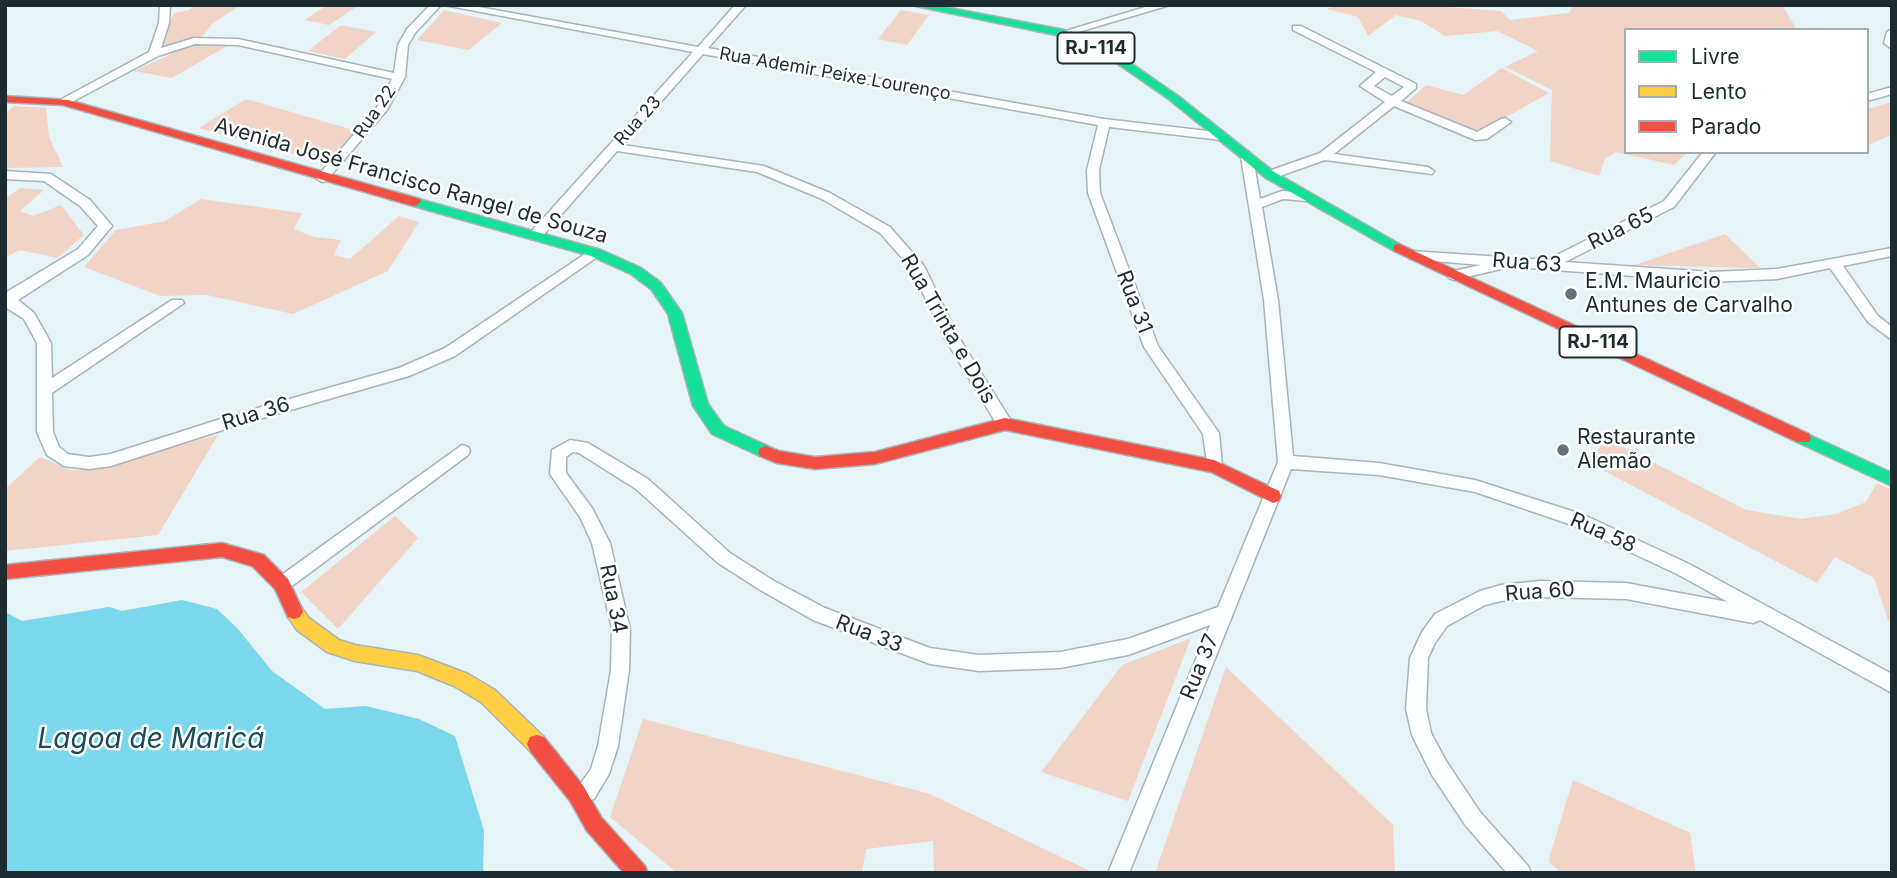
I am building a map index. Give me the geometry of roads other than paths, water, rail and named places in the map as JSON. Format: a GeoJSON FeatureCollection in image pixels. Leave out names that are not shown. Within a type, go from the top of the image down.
{"type":"FeatureCollection","features":[{"type":"Feature","properties":{"kind":"street"},"geometry":{"type":"LineString","coordinates":[[154,54],[164,23],[165,5]]}},
{"type":"Feature","properties":{"kind":"street","name":"Rua 22"},"geometry":{"type":"LineString","coordinates":[[322,178],[380,110],[399,77],[403,45],[420,19],[436,5]]}},
{"type":"Feature","properties":{"kind":"street","name":"Rua Ademir Peixe Lourenço"},"geometry":{"type":"LineString","coordinates":[[449,5],[1104,123],[1221,136]]}},
{"type":"Feature","properties":{"kind":"street","name":"Rua 23"},"geometry":{"type":"LineString","coordinates":[[535,236],[741,5]]}},
{"type":"Feature","properties":{"kind":"street","name":"RJ-114"},"geometry":{"type":"LineString","coordinates":[[916,5],[1064,33],[1115,57],[1174,98],[1273,176],[1411,255],[1892,480]]}},
{"type":"Feature","properties":{"kind":"street"},"geometry":{"type":"LineString","coordinates":[[1064,33],[1165,5]]}},
{"type":"Feature","properties":{"kind":"street"},"geometry":{"type":"LineString","coordinates":[[1253,193],[1273,176],[1324,156],[1394,102],[1412,84],[1297,28]]}},
{"type":"Feature","properties":{"kind":"street"},"geometry":{"type":"LineString","coordinates":[[1892,32],[1889,43],[1892,46]]}},
{"type":"Feature","properties":{"kind":"street"},"geometry":{"type":"LineString","coordinates":[[64,102],[154,54],[194,41],[238,43],[399,77]]}},
{"type":"Feature","properties":{"kind":"street"},"geometry":{"type":"LineString","coordinates":[[1385,71],[1366,86],[1394,102],[1475,136],[1483,135],[1505,122]]}},
{"type":"Feature","properties":{"kind":"street"},"geometry":{"type":"LineString","coordinates":[[1869,97],[1892,90]]}},
{"type":"Feature","properties":{"kind":"street","name":"Avenida José Francisco Rangel de Souza"},"geometry":{"type":"LineString","coordinates":[[5,99],[64,102],[322,178],[596,253],[636,271],[656,286],[675,313],[701,406],[718,430],[748,447],[776,457],[814,463],[875,458],[1005,424],[1214,466],[1273,496]]}},
{"type":"Feature","properties":{"kind":"street","name":"Rua 31"},"geometry":{"type":"LineString","coordinates":[[1104,123],[1093,170],[1094,193],[1152,347],[1212,433],[1214,466]]}},
{"type":"Feature","properties":{"kind":"street","name":"Rua Trinta e Dois"},"geometry":{"type":"LineString","coordinates":[[615,147],[760,169],[826,196],[885,230],[917,266],[951,337],[1005,424]]}},
{"type":"Feature","properties":{"kind":"street","name":"Rua 65"},"geometry":{"type":"LineString","coordinates":[[1551,263],[1669,204],[1708,154]]}},
{"type":"Feature","properties":{"kind":"street"},"geometry":{"type":"LineString","coordinates":[[1324,156],[1428,171]]}},
{"type":"Feature","properties":{"kind":"street"},"geometry":{"type":"LineString","coordinates":[[1247,157],[1270,300],[1286,462]]}},
{"type":"Feature","properties":{"kind":"street","name":"Rua 36"},"geometry":{"type":"LineString","coordinates":[[5,175],[47,177],[85,203],[105,226],[83,252],[7,300],[29,316],[44,343],[46,432],[53,451],[64,460],[75,462],[111,460],[233,421],[404,372],[450,352],[596,253]]}},
{"type":"Feature","properties":{"kind":"street"},"geometry":{"type":"LineString","coordinates":[[1273,176],[1281,188],[1275,197]]}},
{"type":"Feature","properties":{"kind":"street"},"geometry":{"type":"LineString","coordinates":[[1253,193],[1275,197],[1307,197]]}},
{"type":"Feature","properties":{"kind":"street","name":"Rua 63"},"geometry":{"type":"LineString","coordinates":[[1411,255],[1551,263],[1712,277],[1777,274],[1892,252]]}},
{"type":"Feature","properties":{"kind":"street"},"geometry":{"type":"LineString","coordinates":[[1454,275],[1515,262]]}},
{"type":"Feature","properties":{"kind":"street"},"geometry":{"type":"LineString","coordinates":[[1835,265],[1873,319],[1892,335]]}},
{"type":"Feature","properties":{"kind":"street"},"geometry":{"type":"LineString","coordinates":[[44,391],[177,303]]}},
{"type":"Feature","properties":{"kind":"street","name":"Rua 33"},"geometry":{"type":"LineString","coordinates":[[564,448],[577,445],[582,447],[642,484],[724,558],[768,586],[819,614],[930,656],[979,663],[1060,660],[1128,647],[1222,612]]}},
{"type":"Feature","properties":{"kind":"street","name":"Rua 34"},"geometry":{"type":"LineString","coordinates":[[564,448],[557,460],[558,474],[586,513],[601,543],[621,629],[621,670],[608,746],[598,774],[587,792],[577,794]]}},
{"type":"Feature","properties":{"kind":"street"},"geometry":{"type":"LineString","coordinates":[[282,584],[462,451]]}},
{"type":"Feature","properties":{"kind":"street","name":"Rua 37"},"geometry":{"type":"LineString","coordinates":[[1118,873],[1222,612],[1286,462]]}},
{"type":"Feature","properties":{"kind":"street","name":"Rua 58"},"geometry":{"type":"LineString","coordinates":[[1286,462],[1378,469],[1475,486],[1578,520],[1683,569],[1767,618],[1892,684]]}},
{"type":"Feature","properties":{"kind":"street"},"geometry":{"type":"LineString","coordinates":[[5,572],[222,550],[258,560],[282,584],[288,603],[303,624],[333,646],[355,653],[418,663],[461,680],[488,696],[548,754],[577,794],[594,824],[638,873]]}},
{"type":"Feature","properties":{"kind":"street","name":"Rua 60"},"geometry":{"type":"LineString","coordinates":[[1521,873],[1473,819],[1439,768],[1422,735],[1416,709],[1419,658],[1428,638],[1441,621],[1480,599],[1500,593],[1540,589],[1626,591],[1767,618]]}},
{"type":"Feature","properties":{"kind":"water","name":"Lagoa de Maricá"},"geometry":{"type":"Polygon","coordinates":[[[182,600],[217,609],[238,629],[272,671],[325,709],[366,706],[419,719],[455,736],[484,831],[483,873],[5,873],[5,612],[22,621],[109,607],[122,611],[182,600]]]}},
{"type":"Feature","properties":{"kind":"place","name":"E.M. Mauricio Antunes de Carvalho"},"geometry":{"type":"Point","coordinates":[1571,294]}},
{"type":"Feature","properties":{"kind":"place","name":"Restaurante Alemão"},"geometry":{"type":"Point","coordinates":[1563,450]}}]}
